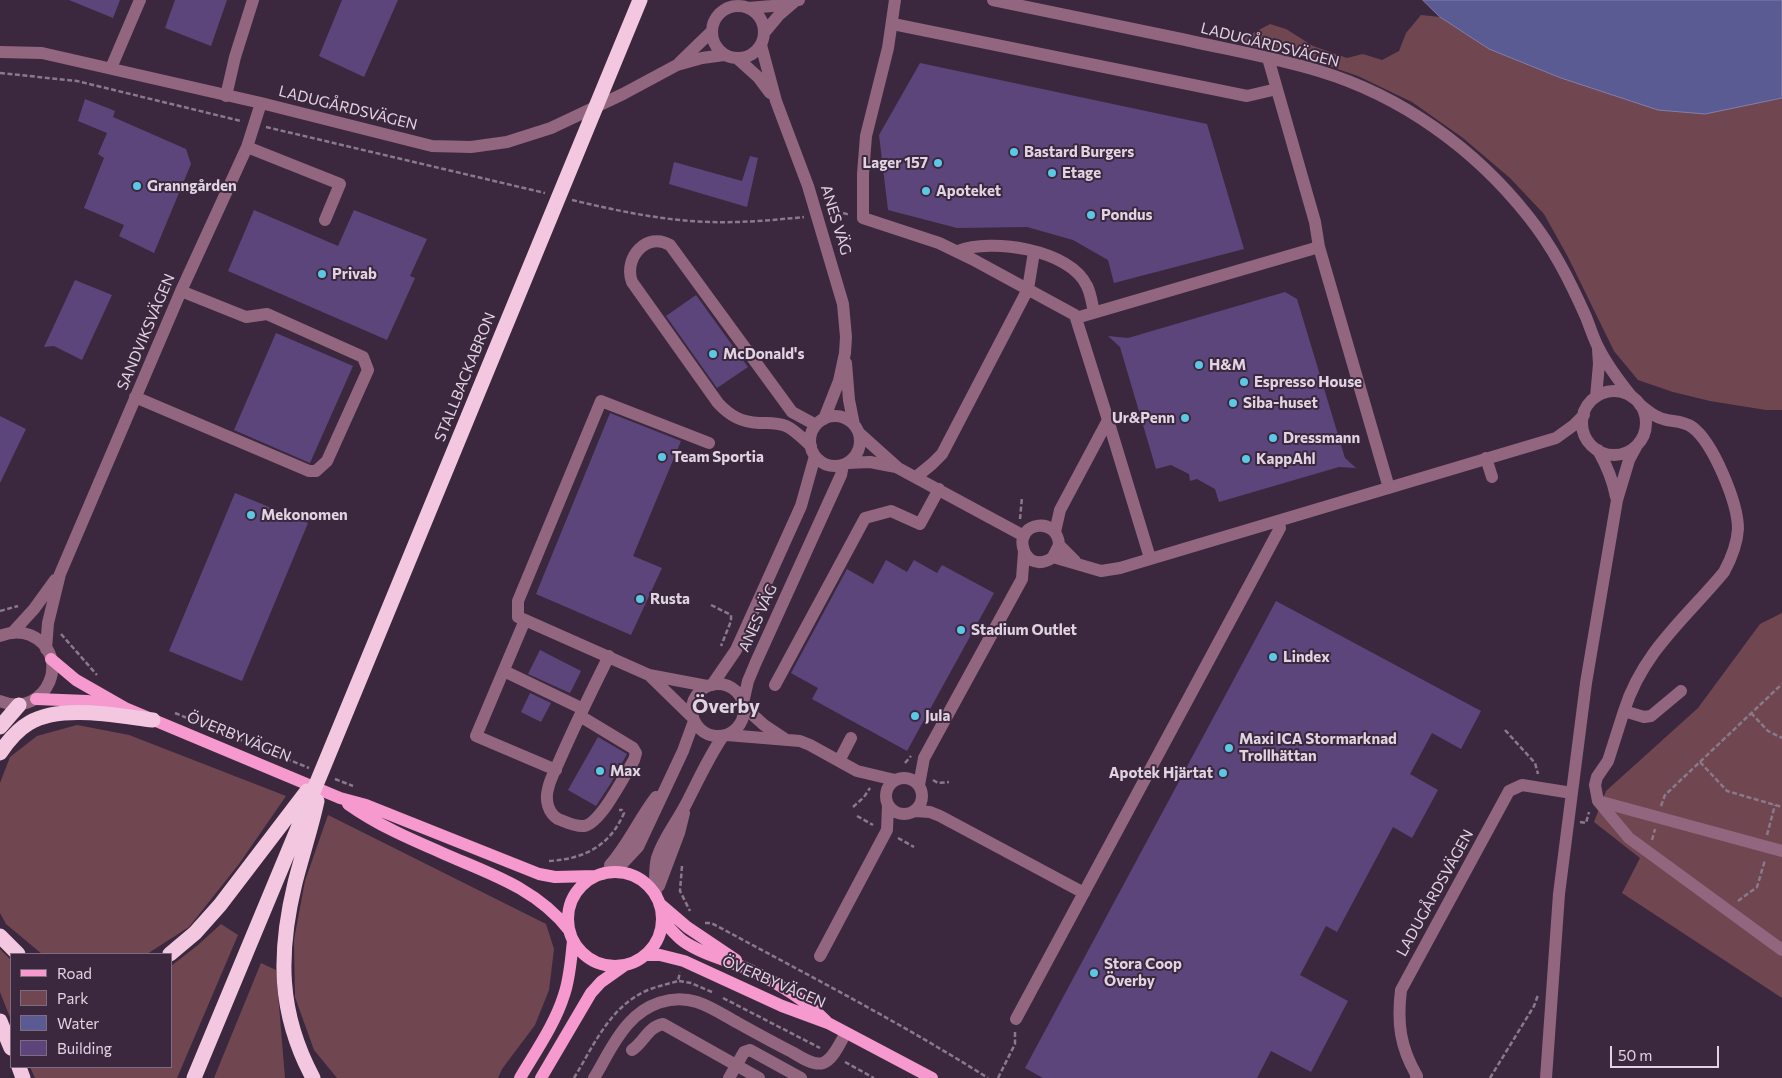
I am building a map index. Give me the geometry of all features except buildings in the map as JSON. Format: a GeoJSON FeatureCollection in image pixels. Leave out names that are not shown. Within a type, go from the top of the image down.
{"type":"FeatureCollection","features":[{"type":"Feature","properties":{"kind":"highway","name":"STALLBACKABRON"},"geometry":{"type":"LineString","coordinates":[[307,805],[640,0]]}},
{"type":"Feature","properties":{"kind":"highway"},"geometry":{"type":"LineString","coordinates":[[0,727],[19,705]]}},
{"type":"Feature","properties":{"kind":"highway"},"geometry":{"type":"LineString","coordinates":[[0,753],[17,732],[29,723],[44,716],[60,713],[84,713],[153,720]]}},
{"type":"Feature","properties":{"kind":"highway"},"geometry":{"type":"LineString","coordinates":[[171,953],[195,933],[307,805]]}},
{"type":"Feature","properties":{"kind":"highway"},"geometry":{"type":"LineString","coordinates":[[194,1078],[307,805]]}},
{"type":"Feature","properties":{"kind":"highway"},"geometry":{"type":"LineString","coordinates":[[307,805],[285,944],[283,978],[286,1009],[313,1078]]}},
{"type":"Feature","properties":{"kind":"highway"},"geometry":{"type":"LineString","coordinates":[[0,936],[17,953]]}},
{"type":"Feature","properties":{"kind":"highway"},"geometry":{"type":"LineString","coordinates":[[0,1021],[10,1046]]}},
{"type":"Feature","properties":{"kind":"main road","name":"ÖVERBYVÄGEN"},"geometry":{"type":"LineString","coordinates":[[48,654],[76,680],[124,708],[340,798],[366,805],[539,874],[555,877],[624,873],[636,877],[648,885],[658,900],[687,927],[750,970]]}},
{"type":"Feature","properties":{"kind":"main road","name":"ÖVERBYVÄGEN"},"geometry":{"type":"LineString","coordinates":[[36,699],[86,701],[124,708]]}},
{"type":"Feature","properties":{"kind":"main road","name":"ÖVERBYVÄGEN"},"geometry":{"type":"LineString","coordinates":[[340,798],[363,815],[385,827],[502,878],[525,891],[554,912],[584,954],[591,960],[607,965],[625,965]]}},
{"type":"Feature","properties":{"kind":"main road"},"geometry":{"type":"LineString","coordinates":[[520,1078],[554,1019],[564,995],[571,962],[572,936],[569,910],[574,896],[583,884],[599,875]]}},
{"type":"Feature","properties":{"kind":"main road"},"geometry":{"type":"LineString","coordinates":[[542,1078],[591,993],[601,982],[625,965],[646,955],[656,942],[662,919],[658,900]]}},
{"type":"Feature","properties":{"kind":"main road","name":"ÖVERBYVÄGEN"},"geometry":{"type":"LineString","coordinates":[[662,919],[683,941],[750,970],[783,987],[812,1007],[828,1023]]}},
{"type":"Feature","properties":{"kind":"main road","name":"ÖVERBYVÄGEN"},"geometry":{"type":"LineString","coordinates":[[646,955],[660,955],[679,959],[782,1006],[828,1023]]}},
{"type":"Feature","properties":{"kind":"main road"},"geometry":{"type":"LineString","coordinates":[[828,1023],[932,1078]]}},
{"type":"Feature","properties":{"kind":"street"},"geometry":{"type":"LineString","coordinates":[[111,68],[140,0]]}},
{"type":"Feature","properties":{"kind":"street"},"geometry":{"type":"LineString","coordinates":[[226,96],[235,57],[253,0]]}},
{"type":"Feature","properties":{"kind":"street"},"geometry":{"type":"LineString","coordinates":[[895,0],[888,48],[866,136],[863,174],[863,218],[958,251],[1075,315],[1150,558]]}},
{"type":"Feature","properties":{"kind":"street","name":"LADUGÅRDSVÄGEN"},"geometry":{"type":"LineString","coordinates":[[993,0],[1268,58],[1321,72],[1372,92],[1418,116],[1491,173],[1513,197],[1544,237],[1573,289],[1597,346],[1620,383],[1636,401]]}},
{"type":"Feature","properties":{"kind":"street"},"geometry":{"type":"LineString","coordinates":[[798,1],[779,15],[751,55],[738,59],[724,55],[713,42],[711,32],[713,23],[720,12],[733,6],[748,8],[798,1]]}},
{"type":"Feature","properties":{"kind":"street"},"geometry":{"type":"LineString","coordinates":[[748,8],[760,18],[764,27],[762,39]]}},
{"type":"Feature","properties":{"kind":"street"},"geometry":{"type":"LineString","coordinates":[[893,24],[1247,96],[1277,89]]}},
{"type":"Feature","properties":{"kind":"street","name":"LADUGÅRDSVÄGEN"},"geometry":{"type":"LineString","coordinates":[[677,65],[711,32]]}},
{"type":"Feature","properties":{"kind":"street","name":"ANES VÄG"},"geometry":{"type":"LineString","coordinates":[[762,39],[776,101],[808,186],[835,271],[843,304],[846,337],[845,353],[839,381],[820,422]]}},
{"type":"Feature","properties":{"kind":"street","name":"LADUGÅRDSVÄGEN"},"geometry":{"type":"LineString","coordinates":[[0,52],[42,53],[261,103],[432,146],[471,147],[507,142],[551,128],[606,103],[677,65],[702,58],[724,55]]}},
{"type":"Feature","properties":{"kind":"street"},"geometry":{"type":"LineString","coordinates":[[1268,58],[1315,222],[1319,248],[1389,488]]}},
{"type":"Feature","properties":{"kind":"street","name":"ANES VÄG"},"geometry":{"type":"LineString","coordinates":[[738,59],[758,77],[776,101]]}},
{"type":"Feature","properties":{"kind":"street","name":"SANDVIKSVÄGEN"},"geometry":{"type":"LineString","coordinates":[[36,699],[50,681],[52,670],[48,654],[48,623],[60,574],[181,290],[247,147],[261,103]]}},
{"type":"Feature","properties":{"kind":"street"},"geometry":{"type":"LineString","coordinates":[[247,147],[340,184],[325,220]]}},
{"type":"Feature","properties":{"kind":"street"},"geometry":{"type":"LineString","coordinates":[[820,422],[792,412],[670,245],[664,241],[652,242],[641,248],[629,265],[629,274],[632,282],[726,412],[746,422],[774,422],[786,426],[798,434],[813,451],[818,460],[828,465],[870,462],[898,468],[1019,533],[1024,552],[1022,579]]}},
{"type":"Feature","properties":{"kind":"street"},"geometry":{"type":"LineString","coordinates":[[958,251],[970,246],[984,245],[1011,247],[1047,254],[1069,265],[1087,286],[1094,312]]}},
{"type":"Feature","properties":{"kind":"street"},"geometry":{"type":"LineString","coordinates":[[1076,318],[1319,248]]}},
{"type":"Feature","properties":{"kind":"street"},"geometry":{"type":"LineString","coordinates":[[916,477],[942,454],[1028,290],[1034,252]]}},
{"type":"Feature","properties":{"kind":"street"},"geometry":{"type":"LineString","coordinates":[[135,397],[309,471],[316,471],[327,461],[368,370],[363,357],[267,314],[246,317],[181,290]]}},
{"type":"Feature","properties":{"kind":"street","name":"LADUGÅRDSVÄGEN"},"geometry":{"type":"LineString","coordinates":[[1596,397],[1599,364],[1597,346]]}},
{"type":"Feature","properties":{"kind":"street","name":"ANES VÄG"},"geometry":{"type":"LineString","coordinates":[[845,353],[850,400],[856,429]]}},
{"type":"Feature","properties":{"kind":"street"},"geometry":{"type":"LineString","coordinates":[[1556,438],[1584,415],[1590,402],[1596,397],[1614,391],[1626,394],[1663,420]]}},
{"type":"Feature","properties":{"kind":"street"},"geometry":{"type":"LineString","coordinates":[[1636,401],[1645,416],[1644,435]]}},
{"type":"Feature","properties":{"kind":"street"},"geometry":{"type":"LineString","coordinates":[[556,770],[476,736],[504,671],[521,618],[518,601],[601,402],[709,443]]}},
{"type":"Feature","properties":{"kind":"street"},"geometry":{"type":"LineString","coordinates":[[1584,415],[1583,429],[1607,466],[1617,500]]}},
{"type":"Feature","properties":{"kind":"street"},"geometry":{"type":"LineString","coordinates":[[813,451],[810,438],[820,422],[837,416],[844,418],[898,468]]}},
{"type":"Feature","properties":{"kind":"street"},"geometry":{"type":"LineString","coordinates":[[1546,1078],[1559,894],[1586,683],[1617,500],[1629,460],[1636,446],[1644,435],[1663,420],[1672,419],[1690,425],[1706,442],[1716,457],[1730,496],[1738,529],[1732,558],[1724,572],[1650,657],[1630,692],[1608,761],[1597,777],[1595,785],[1598,801],[1629,838],[1782,950]]}},
{"type":"Feature","properties":{"kind":"street"},"geometry":{"type":"LineString","coordinates":[[1055,532],[1060,510],[1108,420]]}},
{"type":"Feature","properties":{"kind":"street"},"geometry":{"type":"LineString","coordinates":[[846,464],[853,459],[859,450],[860,438],[856,429]]}},
{"type":"Feature","properties":{"kind":"street"},"geometry":{"type":"LineString","coordinates":[[887,830],[887,788],[898,779],[919,755],[1022,579],[1041,562],[1053,557],[1101,571],[1120,568],[1556,438],[1568,438],[1593,446],[1611,455],[1630,451],[1636,446]]}},
{"type":"Feature","properties":{"kind":"street","name":"ANES VÄG"},"geometry":{"type":"LineString","coordinates":[[709,686],[736,650],[801,506],[813,451]]}},
{"type":"Feature","properties":{"kind":"street"},"geometry":{"type":"LineString","coordinates":[[1486,458],[1492,477]]}},
{"type":"Feature","properties":{"kind":"street","name":"ANES VÄG"},"geometry":{"type":"LineString","coordinates":[[743,705],[748,680],[846,464]]}},
{"type":"Feature","properties":{"kind":"street"},"geometry":{"type":"LineString","coordinates":[[775,686],[865,518],[891,511],[920,524],[939,490]]}},
{"type":"Feature","properties":{"kind":"street"},"geometry":{"type":"LineString","coordinates":[[1019,533],[1039,526],[1060,510]]}},
{"type":"Feature","properties":{"kind":"street"},"geometry":{"type":"LineString","coordinates":[[1016,1019],[1280,528],[1278,521]]}},
{"type":"Feature","properties":{"kind":"street"},"geometry":{"type":"LineString","coordinates":[[1039,526],[1050,528],[1058,538],[1059,545],[1053,557]]}},
{"type":"Feature","properties":{"kind":"street"},"geometry":{"type":"LineString","coordinates":[[1059,545],[1079,564]]}},
{"type":"Feature","properties":{"kind":"street"},"geometry":{"type":"LineString","coordinates":[[1024,552],[1031,560],[1041,562]]}},
{"type":"Feature","properties":{"kind":"street","name":"SANDVIKSVÄGEN"},"geometry":{"type":"LineString","coordinates":[[4,635],[34,609],[60,574]]}},
{"type":"Feature","properties":{"kind":"street"},"geometry":{"type":"LineString","coordinates":[[521,618],[649,675],[709,686],[720,684],[727,686],[734,690],[743,705],[764,725],[785,739]]}},
{"type":"Feature","properties":{"kind":"street"},"geometry":{"type":"LineString","coordinates":[[4,635],[24,633],[34,638],[48,654]]}},
{"type":"Feature","properties":{"kind":"street"},"geometry":{"type":"LineString","coordinates":[[504,671],[581,713],[633,748],[636,753],[634,760],[601,814],[594,822],[584,826],[575,826],[554,816],[549,810],[548,788],[581,713],[608,656]]}},
{"type":"Feature","properties":{"kind":"street"},"geometry":{"type":"LineString","coordinates":[[649,675],[693,719],[698,728],[706,734],[785,739],[800,741],[810,745],[857,771],[887,801],[894,811],[910,813],[930,812],[940,816],[1084,893]]}},
{"type":"Feature","properties":{"kind":"street"},"geometry":{"type":"LineString","coordinates":[[599,875],[622,851],[648,807],[667,783],[683,751],[693,719],[692,705],[694,699],[697,694],[709,686]]}},
{"type":"Feature","properties":{"kind":"street"},"geometry":{"type":"LineString","coordinates":[[1624,710],[1644,717],[1651,716],[1681,691]]}},
{"type":"Feature","properties":{"kind":"street"},"geometry":{"type":"LineString","coordinates":[[0,701],[6,704],[19,705],[36,699]]}},
{"type":"Feature","properties":{"kind":"street"},"geometry":{"type":"LineString","coordinates":[[658,900],[662,875],[679,833],[686,805],[711,753],[725,735],[738,727],[744,714],[743,705]]}},
{"type":"Feature","properties":{"kind":"street"},"geometry":{"type":"LineString","coordinates":[[839,761],[851,738]]}},
{"type":"Feature","properties":{"kind":"street"},"geometry":{"type":"LineString","coordinates":[[820,956],[887,830],[920,805],[919,755]]}},
{"type":"Feature","properties":{"kind":"street"},"geometry":{"type":"LineString","coordinates":[[857,771],[898,779],[912,779],[921,790],[929,805],[940,816]]}},
{"type":"Feature","properties":{"kind":"street","name":"LADUGÅRDSVÄGEN"},"geometry":{"type":"LineString","coordinates":[[1418,1077],[1407,1058],[1400,1031],[1399,1008],[1401,990],[1509,791],[1522,785],[1572,793]]}},
{"type":"Feature","properties":{"kind":"street"},"geometry":{"type":"LineString","coordinates":[[1598,801],[1782,851]]}},
{"type":"Feature","properties":{"kind":"street"},"geometry":{"type":"LineString","coordinates":[[594,1078],[628,1024],[640,1012],[657,1003],[670,1000],[696,1002],[714,1009],[800,1057],[817,1064],[825,1062],[832,1055],[846,1033]]}},
{"type":"Feature","properties":{"kind":"street"},"geometry":{"type":"LineString","coordinates":[[632,1050],[644,1040],[650,1030],[663,1024],[760,1078]]}},
{"type":"Feature","properties":{"kind":"street"},"geometry":{"type":"LineString","coordinates":[[729,1078],[744,1052],[750,1050],[801,1078]]}},
{"type":"Feature","properties":{"kind":"path"},"geometry":{"type":"LineString","coordinates":[[0,73],[77,81],[254,124]]}},
{"type":"Feature","properties":{"kind":"path"},"geometry":{"type":"LineString","coordinates":[[1019,533],[1022,497]]}},
{"type":"Feature","properties":{"kind":"path"},"geometry":{"type":"LineString","coordinates":[[0,611],[22,604]]}},
{"type":"Feature","properties":{"kind":"path"},"geometry":{"type":"LineString","coordinates":[[59,626],[64,639],[102,680]]}},
{"type":"Feature","properties":{"kind":"path"},"geometry":{"type":"LineString","coordinates":[[1649,854],[1665,795],[1782,684]]}},
{"type":"Feature","properties":{"kind":"path"},"geometry":{"type":"LineString","coordinates":[[174,712],[322,772],[358,789]]}},
{"type":"Feature","properties":{"kind":"path"},"geometry":{"type":"LineString","coordinates":[[1751,713],[1768,730],[1782,738]]}},
{"type":"Feature","properties":{"kind":"path"},"geometry":{"type":"LineString","coordinates":[[905,763],[919,755]]}},
{"type":"Feature","properties":{"kind":"path"},"geometry":{"type":"LineString","coordinates":[[1700,762],[1727,791],[1782,807]]}},
{"type":"Feature","properties":{"kind":"path"},"geometry":{"type":"LineString","coordinates":[[1569,820],[1586,822],[1593,803],[1598,801]]}},
{"type":"Feature","properties":{"kind":"path"},"geometry":{"type":"LineString","coordinates":[[1726,910],[1757,887],[1775,805]]}},
{"type":"Feature","properties":{"kind":"path"},"geometry":{"type":"LineString","coordinates":[[543,861],[567,860],[584,854],[607,840],[620,825]]}},
{"type":"Feature","properties":{"kind":"path"},"geometry":{"type":"LineString","coordinates":[[678,981],[704,988],[874,1078]]}},
{"type":"Feature","properties":{"kind":"path"},"geometry":{"type":"LineString","coordinates":[[1490,1078],[1534,1006],[1538,994]]}},
{"type":"Feature","properties":{"kind":"path"},"geometry":{"type":"LineString","coordinates":[[998,1078],[1015,1044],[1016,1019]]}},
{"type":"Feature","properties":{"kind":"green space"},"geometry":{"type":"Polygon","coordinates":[[[1421,15],[1440,17],[1489,49],[1561,78],[1610,93],[1760,102],[1782,98],[1782,410],[1766,410],[1710,401],[1673,392],[1638,380],[1614,351],[1568,257],[1544,214],[1510,178],[1463,138],[1412,102],[1358,76],[1297,55],[1242,44],[1246,37],[1270,24],[1286,29],[1313,46],[1347,58],[1363,54],[1382,60],[1399,51],[1406,33],[1421,15]]]}},
{"type":"Feature","properties":{"kind":"green space"},"geometry":{"type":"Polygon","coordinates":[[[1782,613],[1782,998],[1622,893],[1640,858],[1594,822],[1606,791],[1698,708],[1760,624],[1782,613]]]}},
{"type":"Feature","properties":{"kind":"green space"},"geometry":{"type":"Polygon","coordinates":[[[77,725],[129,735],[286,796],[239,864],[189,927],[149,953],[41,953],[6,924],[0,913],[0,783],[10,757],[37,736],[77,725]]]}},
{"type":"Feature","properties":{"kind":"green space"},"geometry":{"type":"Polygon","coordinates":[[[328,815],[546,924],[554,949],[549,990],[535,1025],[502,1069],[498,1078],[337,1078],[314,1050],[295,997],[294,940],[305,881],[328,815]]]}},
{"type":"Feature","properties":{"kind":"green space"},"geometry":{"type":"Polygon","coordinates":[[[221,924],[238,935],[177,1078],[35,1078],[30,1068],[172,1068],[172,965],[221,924]]]}},
{"type":"Feature","properties":{"kind":"green space"},"geometry":{"type":"Polygon","coordinates":[[[0,949],[10,959],[10,1017],[0,992],[0,949]]]}},
{"type":"Feature","properties":{"kind":"green space"},"geometry":{"type":"Polygon","coordinates":[[[261,963],[276,970],[285,1078],[214,1078],[261,963]]]}},
{"type":"Feature","properties":{"kind":"water"},"geometry":{"type":"Polygon","coordinates":[[[1423,0],[1782,0],[1782,98],[1705,114],[1658,110],[1561,78],[1489,49],[1440,17],[1423,0]]]}},
{"type":"Feature","properties":{"kind":"place","name":"Bastard Burgers"},"geometry":{"type":"Point","coordinates":[1014,152]}},
{"type":"Feature","properties":{"kind":"place","name":"Lager 157"},"geometry":{"type":"Point","coordinates":[938,163]}},
{"type":"Feature","properties":{"kind":"place","name":"Etage"},"geometry":{"type":"Point","coordinates":[1052,173]}},
{"type":"Feature","properties":{"kind":"place","name":"Granngården"},"geometry":{"type":"Point","coordinates":[137,186]}},
{"type":"Feature","properties":{"kind":"place","name":"Apoteket"},"geometry":{"type":"Point","coordinates":[926,191]}},
{"type":"Feature","properties":{"kind":"place","name":"Pondus"},"geometry":{"type":"Point","coordinates":[1091,215]}},
{"type":"Feature","properties":{"kind":"place","name":"Privab"},"geometry":{"type":"Point","coordinates":[322,274]}},
{"type":"Feature","properties":{"kind":"place","name":"McDonald's"},"geometry":{"type":"Point","coordinates":[713,354]}},
{"type":"Feature","properties":{"kind":"place","name":"H&M"},"geometry":{"type":"Point","coordinates":[1199,365]}},
{"type":"Feature","properties":{"kind":"place","name":"Espresso House"},"geometry":{"type":"Point","coordinates":[1244,382]}},
{"type":"Feature","properties":{"kind":"place","name":"Siba-huset"},"geometry":{"type":"Point","coordinates":[1233,403]}},
{"type":"Feature","properties":{"kind":"place","name":"Ur&Penn"},"geometry":{"type":"Point","coordinates":[1185,418]}},
{"type":"Feature","properties":{"kind":"place","name":"Dressmann"},"geometry":{"type":"Point","coordinates":[1273,438]}},
{"type":"Feature","properties":{"kind":"place","name":"Team Sportia"},"geometry":{"type":"Point","coordinates":[662,457]}},
{"type":"Feature","properties":{"kind":"place","name":"KappAhl"},"geometry":{"type":"Point","coordinates":[1246,459]}},
{"type":"Feature","properties":{"kind":"place","name":"Mekonomen"},"geometry":{"type":"Point","coordinates":[251,515]}},
{"type":"Feature","properties":{"kind":"place","name":"Rusta"},"geometry":{"type":"Point","coordinates":[640,599]}},
{"type":"Feature","properties":{"kind":"place","name":"Stadium Outlet"},"geometry":{"type":"Point","coordinates":[961,630]}},
{"type":"Feature","properties":{"kind":"place","name":"Lindex"},"geometry":{"type":"Point","coordinates":[1273,657]}},
{"type":"Feature","properties":{"kind":"place","name":"Jula"},"geometry":{"type":"Point","coordinates":[915,716]}},
{"type":"Feature","properties":{"kind":"place","name":"Maxi ICA Stormarknad Trollhättan"},"geometry":{"type":"Point","coordinates":[1229,748]}},
{"type":"Feature","properties":{"kind":"place","name":"Max"},"geometry":{"type":"Point","coordinates":[600,771]}},
{"type":"Feature","properties":{"kind":"place","name":"Apotek Hjärtat"},"geometry":{"type":"Point","coordinates":[1223,773]}},
{"type":"Feature","properties":{"kind":"place","name":"Stora Coop Överby"},"geometry":{"type":"Point","coordinates":[1094,973]}},
{"type":"Feature","properties":{"kind":"district","name":"Överby"},"geometry":{"type":"Point","coordinates":[726,706]}}]}
